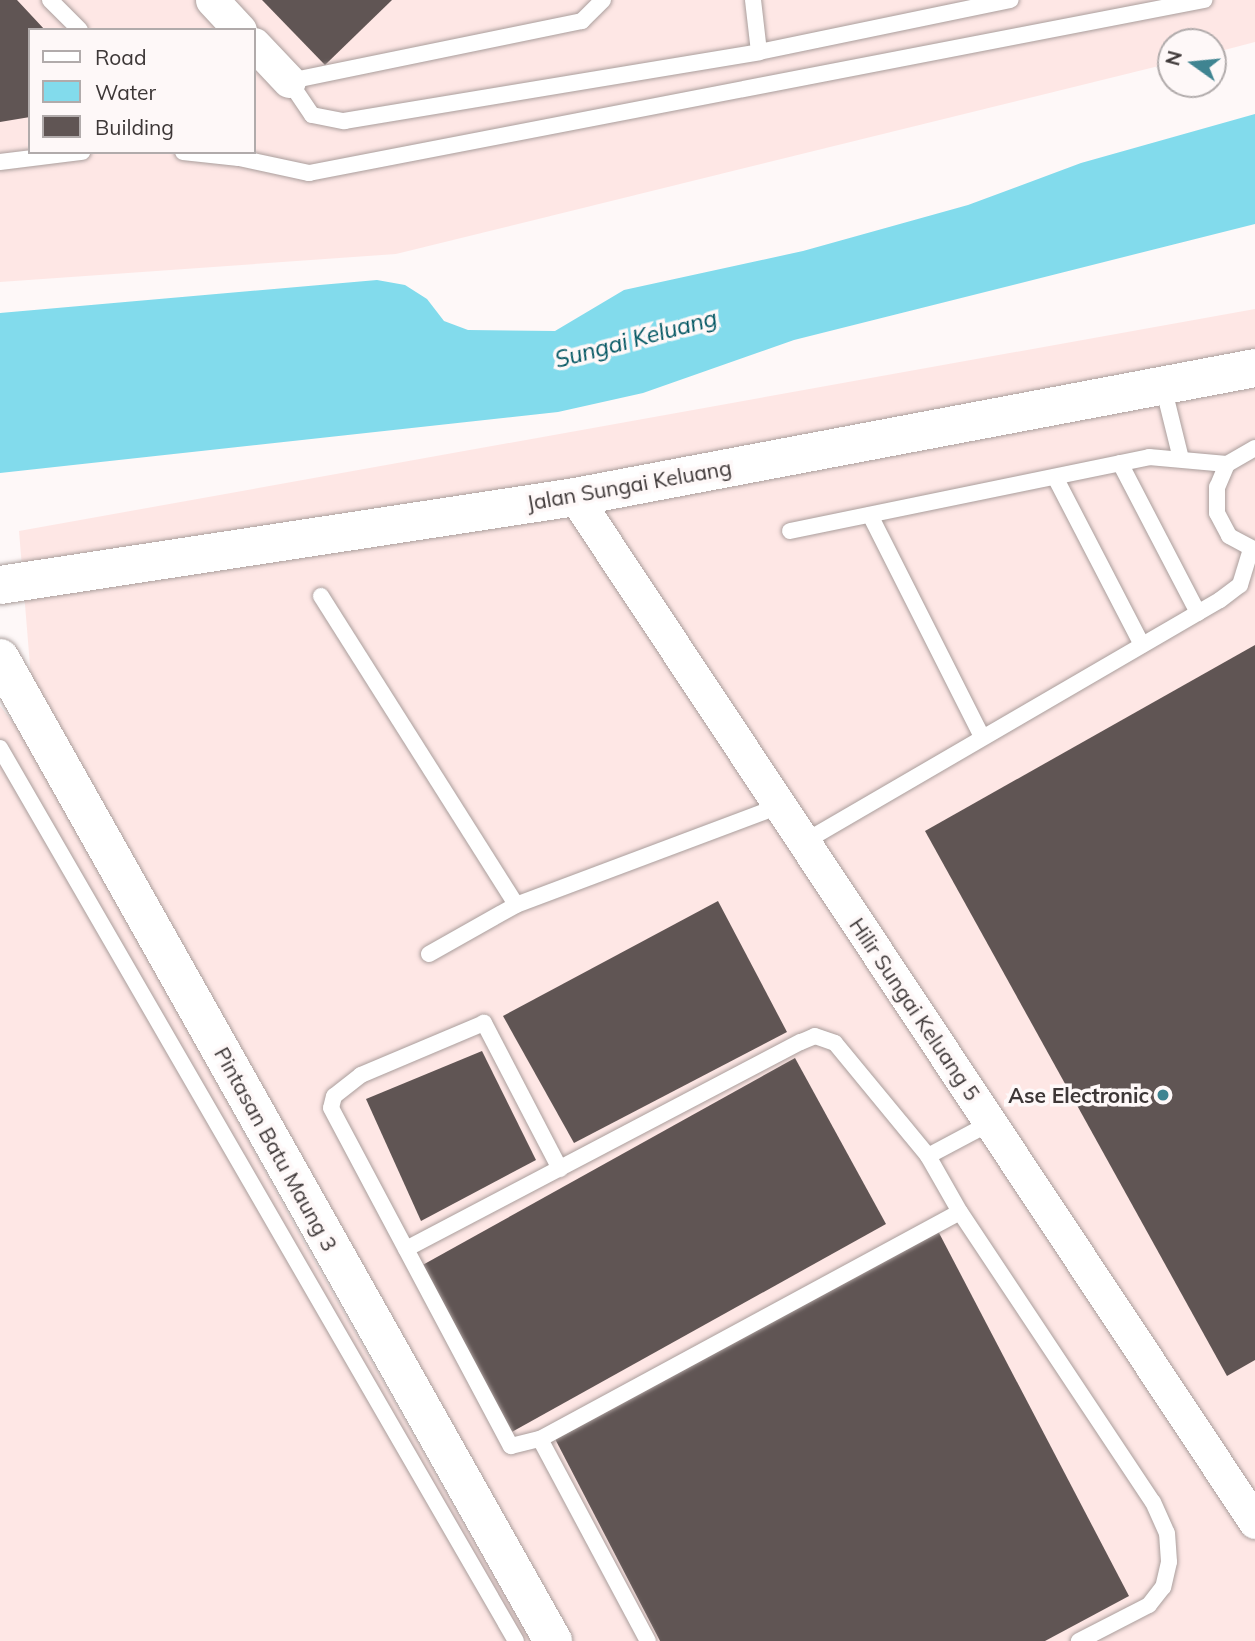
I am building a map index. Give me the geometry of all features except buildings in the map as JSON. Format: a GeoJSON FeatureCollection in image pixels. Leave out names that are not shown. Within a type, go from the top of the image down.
{"type":"FeatureCollection","features":[{"type":"Feature","properties":{"kind":"street"},"geometry":{"type":"LineString","coordinates":[[212,0],[238,28]]}},
{"type":"Feature","properties":{"kind":"street"},"geometry":{"type":"LineString","coordinates":[[256,46],[289,81]]}},
{"type":"Feature","properties":{"kind":"street","name":"Jalan Sungai Keluang"},"geometry":{"type":"LineString","coordinates":[[0,585],[575,496],[1255,368]]}},
{"type":"Feature","properties":{"kind":"street","name":"Hilir Sungai Keluang 5"},"geometry":{"type":"LineString","coordinates":[[575,496],[1255,1521]]}},
{"type":"Feature","properties":{"kind":"street","name":"Pintasan Batu Maung 3"},"geometry":{"type":"LineString","coordinates":[[0,658],[553,1641]]}},
{"type":"Feature","properties":{"kind":"lane"},"geometry":{"type":"LineString","coordinates":[[50,0],[78,28]]}},
{"type":"Feature","properties":{"kind":"lane"},"geometry":{"type":"LineString","coordinates":[[603,0],[582,21],[289,81],[312,115],[344,121],[759,52],[1011,0]]}},
{"type":"Feature","properties":{"kind":"lane"},"geometry":{"type":"LineString","coordinates":[[753,0],[759,52]]}},
{"type":"Feature","properties":{"kind":"lane"},"geometry":{"type":"LineString","coordinates":[[202,154],[239,158],[309,173],[561,128],[1204,0]]}},
{"type":"Feature","properties":{"kind":"lane"},"geometry":{"type":"LineString","coordinates":[[0,162],[66,154]]}},
{"type":"Feature","properties":{"kind":"lane"},"geometry":{"type":"LineString","coordinates":[[1163,386],[1181,458]]}},
{"type":"Feature","properties":{"kind":"lane"},"geometry":{"type":"LineString","coordinates":[[804,842],[981,735],[1198,613],[1240,585],[1253,550],[1229,536],[1217,513],[1217,487],[1227,464],[1255,448]]}},
{"type":"Feature","properties":{"kind":"lane"},"geometry":{"type":"LineString","coordinates":[[790,531],[1149,457],[1227,464]]}},
{"type":"Feature","properties":{"kind":"lane"},"geometry":{"type":"LineString","coordinates":[[1120,463],[1198,613]]}},
{"type":"Feature","properties":{"kind":"lane"},"geometry":{"type":"LineString","coordinates":[[1055,477],[1142,645]]}},
{"type":"Feature","properties":{"kind":"lane"},"geometry":{"type":"LineString","coordinates":[[870,515],[981,735]]}},
{"type":"Feature","properties":{"kind":"lane"},"geometry":{"type":"LineString","coordinates":[[321,596],[516,905]]}},
{"type":"Feature","properties":{"kind":"lane"},"geometry":{"type":"LineString","coordinates":[[0,748],[516,1641]]}},
{"type":"Feature","properties":{"kind":"lane"},"geometry":{"type":"LineString","coordinates":[[429,954],[516,905],[780,806]]}},
{"type":"Feature","properties":{"kind":"lane"},"geometry":{"type":"LineString","coordinates":[[559,1169],[487,1025],[478,1024],[361,1074],[334,1096],[331,1108],[511,1446],[540,1440],[960,1212]]}},
{"type":"Feature","properties":{"kind":"lane"},"geometry":{"type":"LineString","coordinates":[[406,1249],[815,1036],[835,1043],[928,1156],[960,1212],[1153,1502],[1167,1533],[1169,1562],[1163,1587],[1149,1605],[1079,1641]]}},
{"type":"Feature","properties":{"kind":"lane"},"geometry":{"type":"LineString","coordinates":[[928,1156],[990,1123]]}},
{"type":"Feature","properties":{"kind":"lane"},"geometry":{"type":"LineString","coordinates":[[540,1440],[648,1641]]}},
{"type":"Feature","properties":{"kind":"shaded area"},"geometry":{"type":"Polygon","coordinates":[[[0,0],[1255,0],[1255,42],[1227,49],[1227,28],[1157,28],[1157,66],[396,254],[0,282],[0,0]]]}},
{"type":"Feature","properties":{"kind":"shaded area"},"geometry":{"type":"Polygon","coordinates":[[[1255,309],[1255,1641],[555,1641],[31,678],[19,531],[1255,309]]]}},
{"type":"Feature","properties":{"kind":"shaded area"},"geometry":{"type":"Polygon","coordinates":[[[0,706],[35,749],[301,1237],[531,1641],[0,1641],[0,706]]]}},
{"type":"Feature","properties":{"kind":"water","name":"Sungai Keluang"},"geometry":{"type":"Polygon","coordinates":[[[1255,114],[1255,224],[794,340],[643,393],[558,412],[0,473],[0,313],[377,280],[405,285],[427,299],[444,321],[468,330],[555,331],[624,290],[803,251],[968,205],[1081,163],[1255,114]]]}},
{"type":"Feature","properties":{"kind":"place","name":"Ase Electronic"},"geometry":{"type":"Point","coordinates":[1163,1095]}}]}
